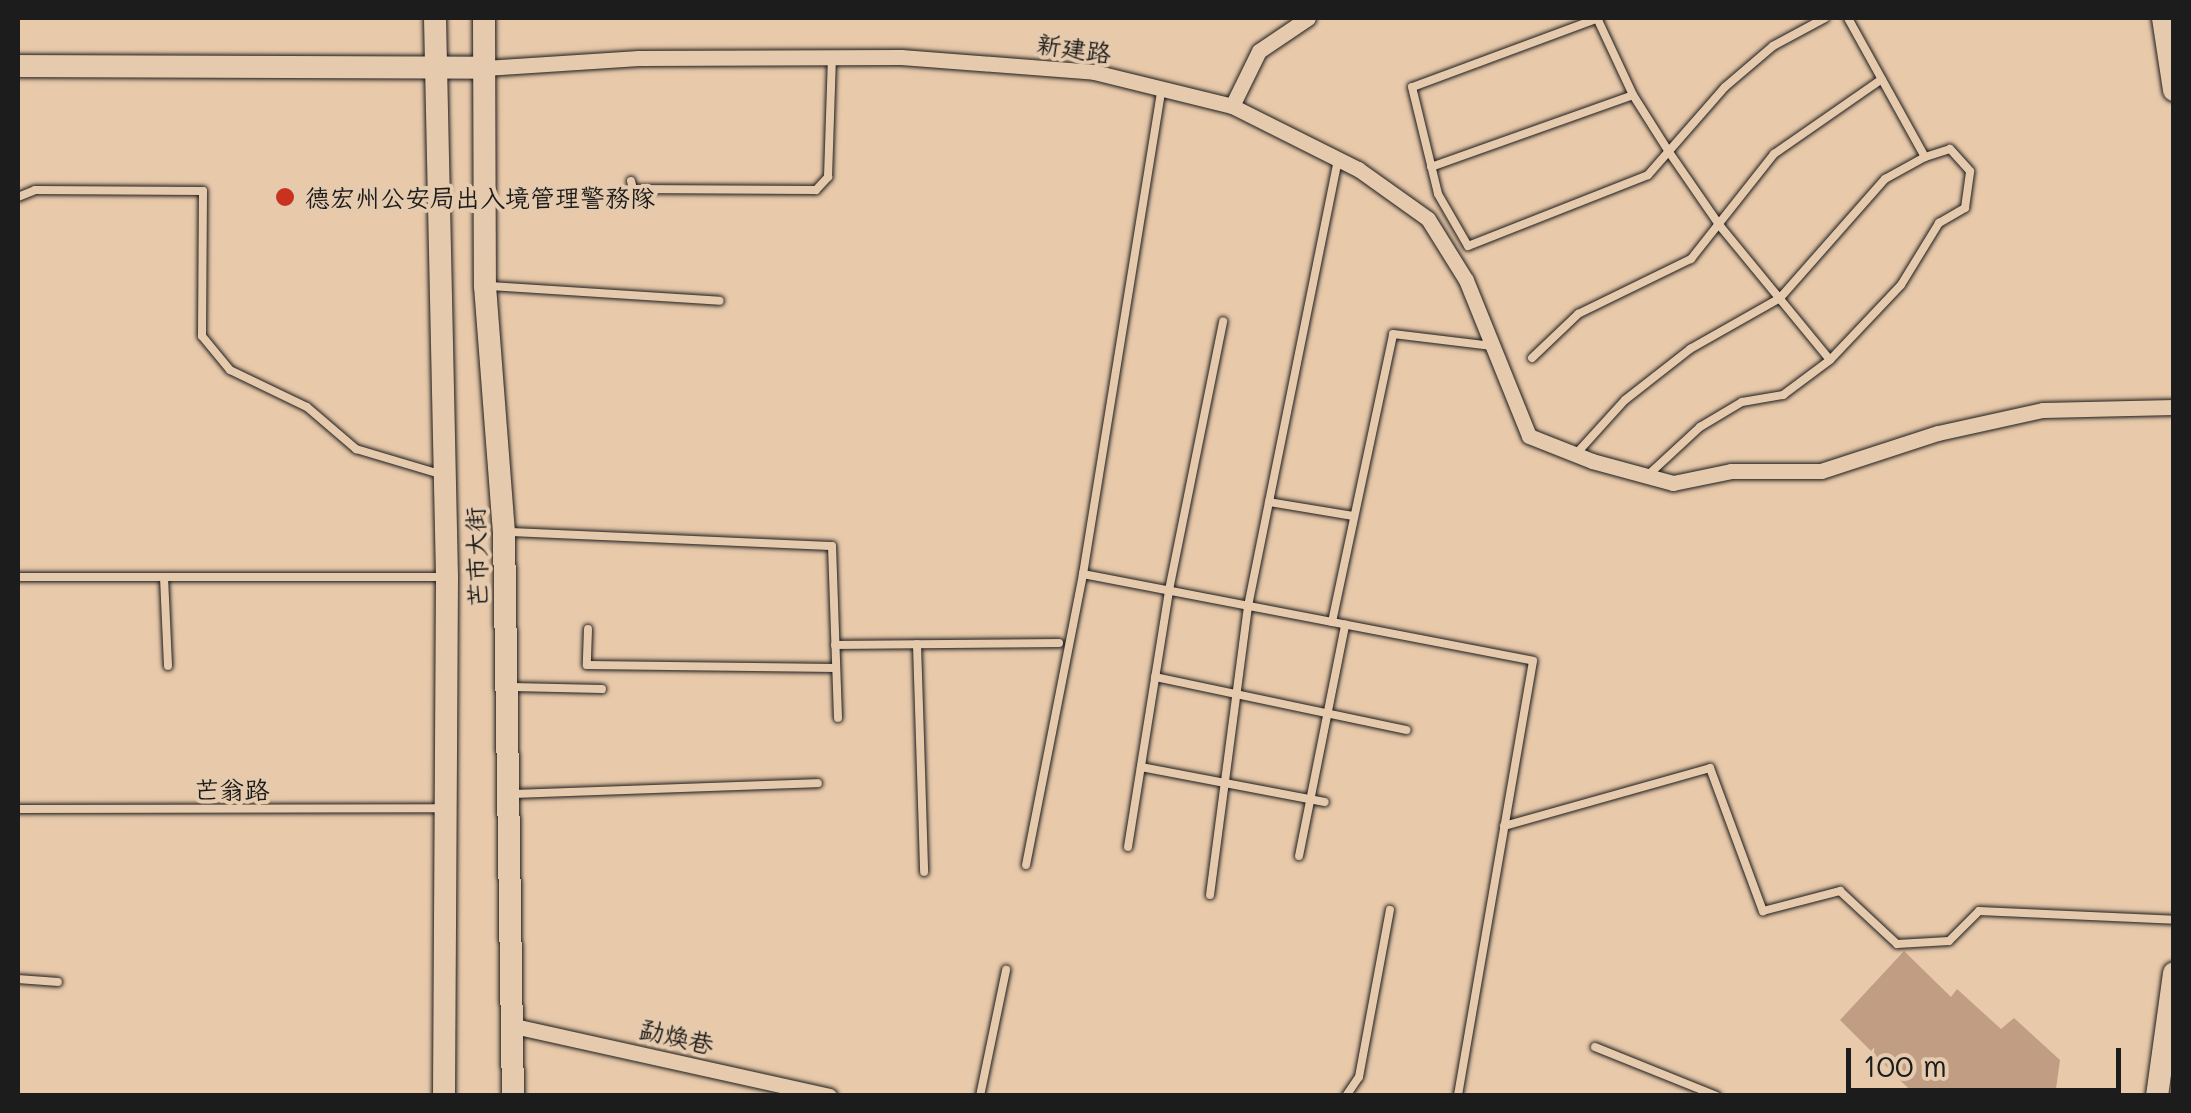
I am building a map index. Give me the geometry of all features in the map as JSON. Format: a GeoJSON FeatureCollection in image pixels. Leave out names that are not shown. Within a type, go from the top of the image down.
{"type":"FeatureCollection","features":[{"type":"Feature","properties":{"kind":"main road","name":"芒市大街"},"geometry":{"type":"LineString","coordinates":[[435,18],[447,576],[444,1096]]}},
{"type":"Feature","properties":{"kind":"main road","name":"芒市大街"},"geometry":{"type":"LineString","coordinates":[[484,18],[485,286],[504,532],[513,1096]]}},
{"type":"Feature","properties":{"kind":"main road"},"geometry":{"type":"LineString","coordinates":[[2163,18],[2174,90]]}},
{"type":"Feature","properties":{"kind":"main road"},"geometry":{"type":"LineString","coordinates":[[18,66],[484,68]]}},
{"type":"Feature","properties":{"kind":"main road"},"geometry":{"type":"LineString","coordinates":[[2156,1096],[2174,973]]}},
{"type":"Feature","properties":{"kind":"street"},"geometry":{"type":"LineString","coordinates":[[1232,106],[1259,51],[1308,18]]}},
{"type":"Feature","properties":{"kind":"street","name":"新建路"},"geometry":{"type":"LineString","coordinates":[[484,68],[640,58],[832,58],[1078,71],[1232,106],[1338,160],[1428,219],[1466,280],[1529,436],[1673,483],[1731,471],[1821,471],[1938,433],[2043,410],[2174,407]]}},
{"type":"Feature","properties":{"kind":"street","name":"勐焕巷"},"geometry":{"type":"LineString","coordinates":[[514,1026],[829,1096]]}},
{"type":"Feature","properties":{"kind":"lane"},"geometry":{"type":"LineString","coordinates":[[1825,18],[1773,46],[1725,87],[1669,152],[1648,175],[1468,246],[1438,194],[1412,87],[1598,18],[1632,95],[1669,152],[1720,226],[1830,360]]}},
{"type":"Feature","properties":{"kind":"lane"},"geometry":{"type":"LineString","coordinates":[[1848,18],[1925,157]]}},
{"type":"Feature","properties":{"kind":"lane"},"geometry":{"type":"LineString","coordinates":[[631,181],[633,188],[824,185],[832,58]]}},
{"type":"Feature","properties":{"kind":"lane"},"geometry":{"type":"LineString","coordinates":[[1532,358],[1578,314],[1692,259],[1774,154],[1882,78]]}},
{"type":"Feature","properties":{"kind":"lane"},"geometry":{"type":"LineString","coordinates":[[1026,865],[1083,574],[1161,92]]}},
{"type":"Feature","properties":{"kind":"lane"},"geometry":{"type":"LineString","coordinates":[[1431,167],[1632,95]]}},
{"type":"Feature","properties":{"kind":"lane"},"geometry":{"type":"LineString","coordinates":[[1576,454],[1624,400],[1690,349],[1780,298],[1885,179],[1925,157],[1950,150],[1970,171],[1965,208],[1939,223],[1901,284],[1830,360],[1783,395],[1742,402],[1700,427],[1647,476]]}},
{"type":"Feature","properties":{"kind":"lane"},"geometry":{"type":"LineString","coordinates":[[1210,895],[1248,606],[1338,160]]}},
{"type":"Feature","properties":{"kind":"lane"},"geometry":{"type":"LineString","coordinates":[[18,197],[35,190],[203,191],[202,336],[230,370],[307,407],[356,449],[443,475]]}},
{"type":"Feature","properties":{"kind":"lane"},"geometry":{"type":"LineString","coordinates":[[485,286],[720,301]]}},
{"type":"Feature","properties":{"kind":"lane"},"geometry":{"type":"LineString","coordinates":[[1128,848],[1169,590],[1223,322]]}},
{"type":"Feature","properties":{"kind":"lane"},"geometry":{"type":"LineString","coordinates":[[1332,622],[1393,334],[1492,346]]}},
{"type":"Feature","properties":{"kind":"lane"},"geometry":{"type":"LineString","coordinates":[[1269,502],[1354,516]]}},
{"type":"Feature","properties":{"kind":"lane"},"geometry":{"type":"LineString","coordinates":[[504,532],[832,546],[838,718]]}},
{"type":"Feature","properties":{"kind":"lane"},"geometry":{"type":"LineString","coordinates":[[1083,574],[1534,661],[1458,1096]]}},
{"type":"Feature","properties":{"kind":"lane"},"geometry":{"type":"LineString","coordinates":[[18,577],[447,576]]}},
{"type":"Feature","properties":{"kind":"lane"},"geometry":{"type":"LineString","coordinates":[[164,577],[168,666]]}},
{"type":"Feature","properties":{"kind":"lane"},"geometry":{"type":"LineString","coordinates":[[1299,856],[1345,625]]}},
{"type":"Feature","properties":{"kind":"lane"},"geometry":{"type":"LineString","coordinates":[[588,629],[587,665],[836,668]]}},
{"type":"Feature","properties":{"kind":"lane"},"geometry":{"type":"LineString","coordinates":[[835,644],[1059,644]]}},
{"type":"Feature","properties":{"kind":"lane"},"geometry":{"type":"LineString","coordinates":[[917,644],[924,872]]}},
{"type":"Feature","properties":{"kind":"lane"},"geometry":{"type":"LineString","coordinates":[[1155,678],[1406,730]]}},
{"type":"Feature","properties":{"kind":"lane"},"geometry":{"type":"LineString","coordinates":[[508,687],[602,689]]}},
{"type":"Feature","properties":{"kind":"lane"},"geometry":{"type":"LineString","coordinates":[[1141,768],[1325,802]]}},
{"type":"Feature","properties":{"kind":"lane"},"geometry":{"type":"LineString","coordinates":[[1504,826],[1710,768],[1763,911],[1840,891],[1897,944],[1949,941],[1979,911],[2174,920]]}},
{"type":"Feature","properties":{"kind":"lane"},"geometry":{"type":"LineString","coordinates":[[506,794],[818,783]]}},
{"type":"Feature","properties":{"kind":"lane","name":"芒翁路"},"geometry":{"type":"LineString","coordinates":[[18,809],[446,808]]}},
{"type":"Feature","properties":{"kind":"lane"},"geometry":{"type":"LineString","coordinates":[[1346,1096],[1359,1077],[1390,910]]}},
{"type":"Feature","properties":{"kind":"lane"},"geometry":{"type":"LineString","coordinates":[[980,1096],[1006,970]]}},
{"type":"Feature","properties":{"kind":"lane"},"geometry":{"type":"LineString","coordinates":[[18,979],[58,982]]}},
{"type":"Feature","properties":{"kind":"lane"},"geometry":{"type":"LineString","coordinates":[[1595,1048],[1717,1096]]}},
{"type":"Feature","properties":{"kind":"building"},"geometry":{"type":"Polygon","coordinates":[[[1904,951],[1951,997],[1957,989],[2001,1029],[2014,1018],[2060,1060],[2055,1096],[1916,1096],[1840,1020],[1904,951]]]}},
{"type":"Feature","properties":{"kind":"place","name":"德宏州公安局出入境管理警務隊"},"geometry":{"type":"Point","coordinates":[285,197]}}]}
